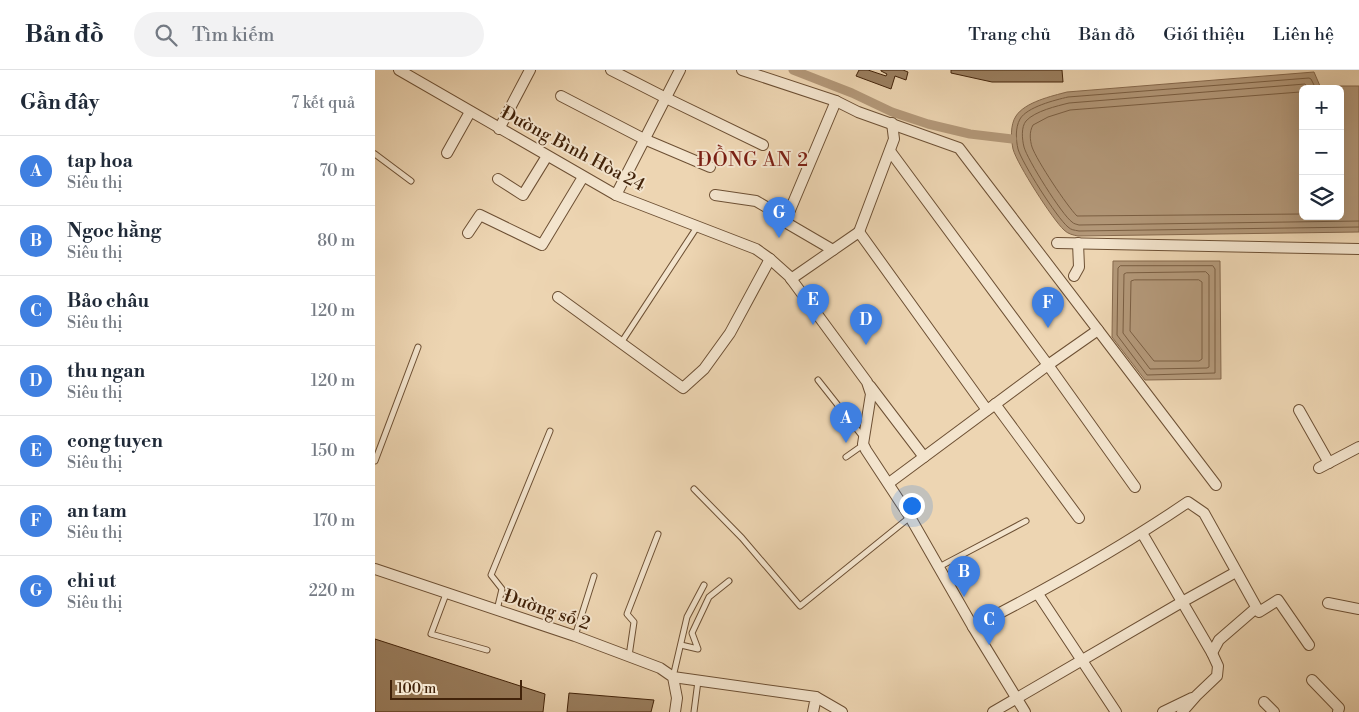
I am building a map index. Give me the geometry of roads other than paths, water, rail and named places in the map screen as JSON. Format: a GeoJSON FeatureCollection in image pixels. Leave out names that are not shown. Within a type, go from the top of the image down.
{"type":"FeatureCollection","features":[{"type":"Feature","properties":{"kind":"street","name":"Đường Bình Hòa 24"},"geometry":{"type":"LineString","coordinates":[[399,70],[417,74],[470,112],[615,195],[755,249],[770,259],[791,280],[924,457]]}},
{"type":"Feature","properties":{"kind":"street"},"geometry":{"type":"LineString","coordinates":[[499,128],[530,70]]}},
{"type":"Feature","properties":{"kind":"street"},"geometry":{"type":"LineString","coordinates":[[611,70],[763,145]]}},
{"type":"Feature","properties":{"kind":"street"},"geometry":{"type":"LineString","coordinates":[[615,195],[680,70]]}},
{"type":"Feature","properties":{"kind":"street"},"geometry":{"type":"LineString","coordinates":[[742,70],[836,101],[858,112],[959,148],[1216,485]]}},
{"type":"Feature","properties":{"kind":"street"},"geometry":{"type":"LineString","coordinates":[[561,96],[645,139],[709,167]]}},
{"type":"Feature","properties":{"kind":"street"},"geometry":{"type":"LineString","coordinates":[[833,250],[785,222],[836,101]]}},
{"type":"Feature","properties":{"kind":"street"},"geometry":{"type":"LineString","coordinates":[[447,153],[470,112]]}},
{"type":"Feature","properties":{"kind":"street"},"geometry":{"type":"LineString","coordinates":[[791,280],[859,232],[895,139],[892,124]]}},
{"type":"Feature","properties":{"kind":"street"},"geometry":{"type":"LineString","coordinates":[[890,151],[1048,365],[1135,487]]}},
{"type":"Feature","properties":{"kind":"street"},"geometry":{"type":"LineString","coordinates":[[498,179],[523,194],[547,156]]}},
{"type":"Feature","properties":{"kind":"street"},"geometry":{"type":"LineString","coordinates":[[468,233],[480,215],[543,245],[583,176]]}},
{"type":"Feature","properties":{"kind":"street"},"geometry":{"type":"LineString","coordinates":[[715,194],[756,201],[787,219]]}},
{"type":"Feature","properties":{"kind":"street"},"geometry":{"type":"LineString","coordinates":[[859,232],[991,407],[1079,518]]}},
{"type":"Feature","properties":{"kind":"street"},"geometry":{"type":"LineString","coordinates":[[1057,243],[1359,249]]}},
{"type":"Feature","properties":{"kind":"street"},"geometry":{"type":"LineString","coordinates":[[1074,276],[1079,267],[1078,243]]}},
{"type":"Feature","properties":{"kind":"street"},"geometry":{"type":"LineString","coordinates":[[558,297],[683,388],[704,369],[730,333],[770,259]]}},
{"type":"Feature","properties":{"kind":"street"},"geometry":{"type":"LineString","coordinates":[[889,483],[1098,330]]}},
{"type":"Feature","properties":{"kind":"street"},"geometry":{"type":"LineString","coordinates":[[867,382],[871,394],[864,442],[869,456],[889,483],[910,517],[973,627],[1025,712]]}},
{"type":"Feature","properties":{"kind":"street"},"geometry":{"type":"LineString","coordinates":[[1299,410],[1324,465],[1359,446]]}},
{"type":"Feature","properties":{"kind":"street"},"geometry":{"type":"LineString","coordinates":[[973,627],[1038,594],[1142,533],[1188,502],[1205,513],[1259,612],[1278,600],[1309,645]]}},
{"type":"Feature","properties":{"kind":"street"},"geometry":{"type":"LineString","coordinates":[[1142,533],[1218,666],[1217,676],[1182,712]]}},
{"type":"Feature","properties":{"kind":"street","name":"Đường số 2"},"geometry":{"type":"LineString","coordinates":[[375,569],[575,636],[660,668],[673,677]]}},
{"type":"Feature","properties":{"kind":"street"},"geometry":{"type":"LineString","coordinates":[[993,712],[1016,697],[1083,661],[1236,572]]}},
{"type":"Feature","properties":{"kind":"street"},"geometry":{"type":"LineString","coordinates":[[1038,594],[1116,712]]}},
{"type":"Feature","properties":{"kind":"street"},"geometry":{"type":"LineString","coordinates":[[1328,603],[1359,609]]}},
{"type":"Feature","properties":{"kind":"street"},"geometry":{"type":"LineString","coordinates":[[1212,653],[1219,640],[1256,608]]}},
{"type":"Feature","properties":{"kind":"street"},"geometry":{"type":"LineString","coordinates":[[675,712],[677,698],[673,677],[815,697],[842,712]]}},
{"type":"Feature","properties":{"kind":"street"},"geometry":{"type":"LineString","coordinates":[[1312,680],[1339,708],[1338,712]]}},
{"type":"Feature","properties":{"kind":"street"},"geometry":{"type":"LineString","coordinates":[[1163,712],[1196,696]]}},
{"type":"Feature","properties":{"kind":"street"},"geometry":{"type":"LineString","coordinates":[[813,712],[815,697]]}},
{"type":"Feature","properties":{"kind":"street"},"geometry":{"type":"LineString","coordinates":[[1264,702],[1274,712]]}},
{"type":"Feature","properties":{"kind":"lane"},"geometry":{"type":"LineString","coordinates":[[375,154],[411,181]]}},
{"type":"Feature","properties":{"kind":"lane"},"geometry":{"type":"LineString","coordinates":[[621,343],[697,227]]}},
{"type":"Feature","properties":{"kind":"lane"},"geometry":{"type":"LineString","coordinates":[[375,461],[418,347]]}},
{"type":"Feature","properties":{"kind":"lane"},"geometry":{"type":"LineString","coordinates":[[818,380],[864,442],[846,458]]}},
{"type":"Feature","properties":{"kind":"lane"},"geometry":{"type":"LineString","coordinates":[[497,610],[502,589],[491,575],[549,431]]}},
{"type":"Feature","properties":{"kind":"lane"},"geometry":{"type":"LineString","coordinates":[[694,489],[742,538],[800,606],[910,517]]}},
{"type":"Feature","properties":{"kind":"lane"},"geometry":{"type":"LineString","coordinates":[[939,567],[1026,522]]}},
{"type":"Feature","properties":{"kind":"lane"},"geometry":{"type":"LineString","coordinates":[[629,656],[635,622],[627,614],[658,534]]}},
{"type":"Feature","properties":{"kind":"lane"},"geometry":{"type":"LineString","coordinates":[[575,636],[594,576]]}},
{"type":"Feature","properties":{"kind":"lane"},"geometry":{"type":"LineString","coordinates":[[681,645],[698,649],[693,633],[709,597],[729,581]]}},
{"type":"Feature","properties":{"kind":"lane"},"geometry":{"type":"LineString","coordinates":[[673,677],[687,618],[704,585]]}},
{"type":"Feature","properties":{"kind":"lane"},"geometry":{"type":"LineString","coordinates":[[446,594],[431,634],[487,650]]}},
{"type":"Feature","properties":{"kind":"lane"},"geometry":{"type":"LineString","coordinates":[[694,712],[698,681]]}},
{"type":"Feature","properties":{"kind":"water"},"geometry":{"type":"Polygon","coordinates":[[[1314,72],[1320,85],[1299,85],[1299,220],[1344,220],[1344,86],[1359,86],[1359,232],[1078,236],[1069,233],[1064,230],[1052,215],[1028,179],[1013,149],[1011,137],[1014,120],[1020,111],[1032,103],[1067,92],[1314,72]]]}},
{"type":"Feature","properties":{"kind":"water"},"geometry":{"type":"Polygon","coordinates":[[[1113,261],[1220,261],[1221,379],[1145,380],[1112,337],[1113,261]]]}},
{"type":"Feature","properties":{"kind":"waterway"},"geometry":{"type":"LineString","coordinates":[[793,70],[852,93],[892,112],[928,124],[970,134],[1012,139]]}},
{"type":"Feature","properties":{"kind":"place","name":"chi ut"},"geometry":{"type":"Point","coordinates":[779,238]}},
{"type":"Feature","properties":{"kind":"place","name":"cong tuyen"},"geometry":{"type":"Point","coordinates":[813,325]}},
{"type":"Feature","properties":{"kind":"place","name":"an tam"},"geometry":{"type":"Point","coordinates":[1048,328]}},
{"type":"Feature","properties":{"kind":"place","name":"thu ngan"},"geometry":{"type":"Point","coordinates":[866,345]}},
{"type":"Feature","properties":{"kind":"place","name":"tap hoa"},"geometry":{"type":"Point","coordinates":[846,443]}},
{"type":"Feature","properties":{"kind":"place","name":"Ngoc hằng"},"geometry":{"type":"Point","coordinates":[964,597]}},
{"type":"Feature","properties":{"kind":"place","name":"Bảo châu"},"geometry":{"type":"Point","coordinates":[989,645]}},
{"type":"Feature","properties":{"kind":"district","name":"ĐỒNG AN 2"},"geometry":{"type":"Point","coordinates":[753,160]}}]}
